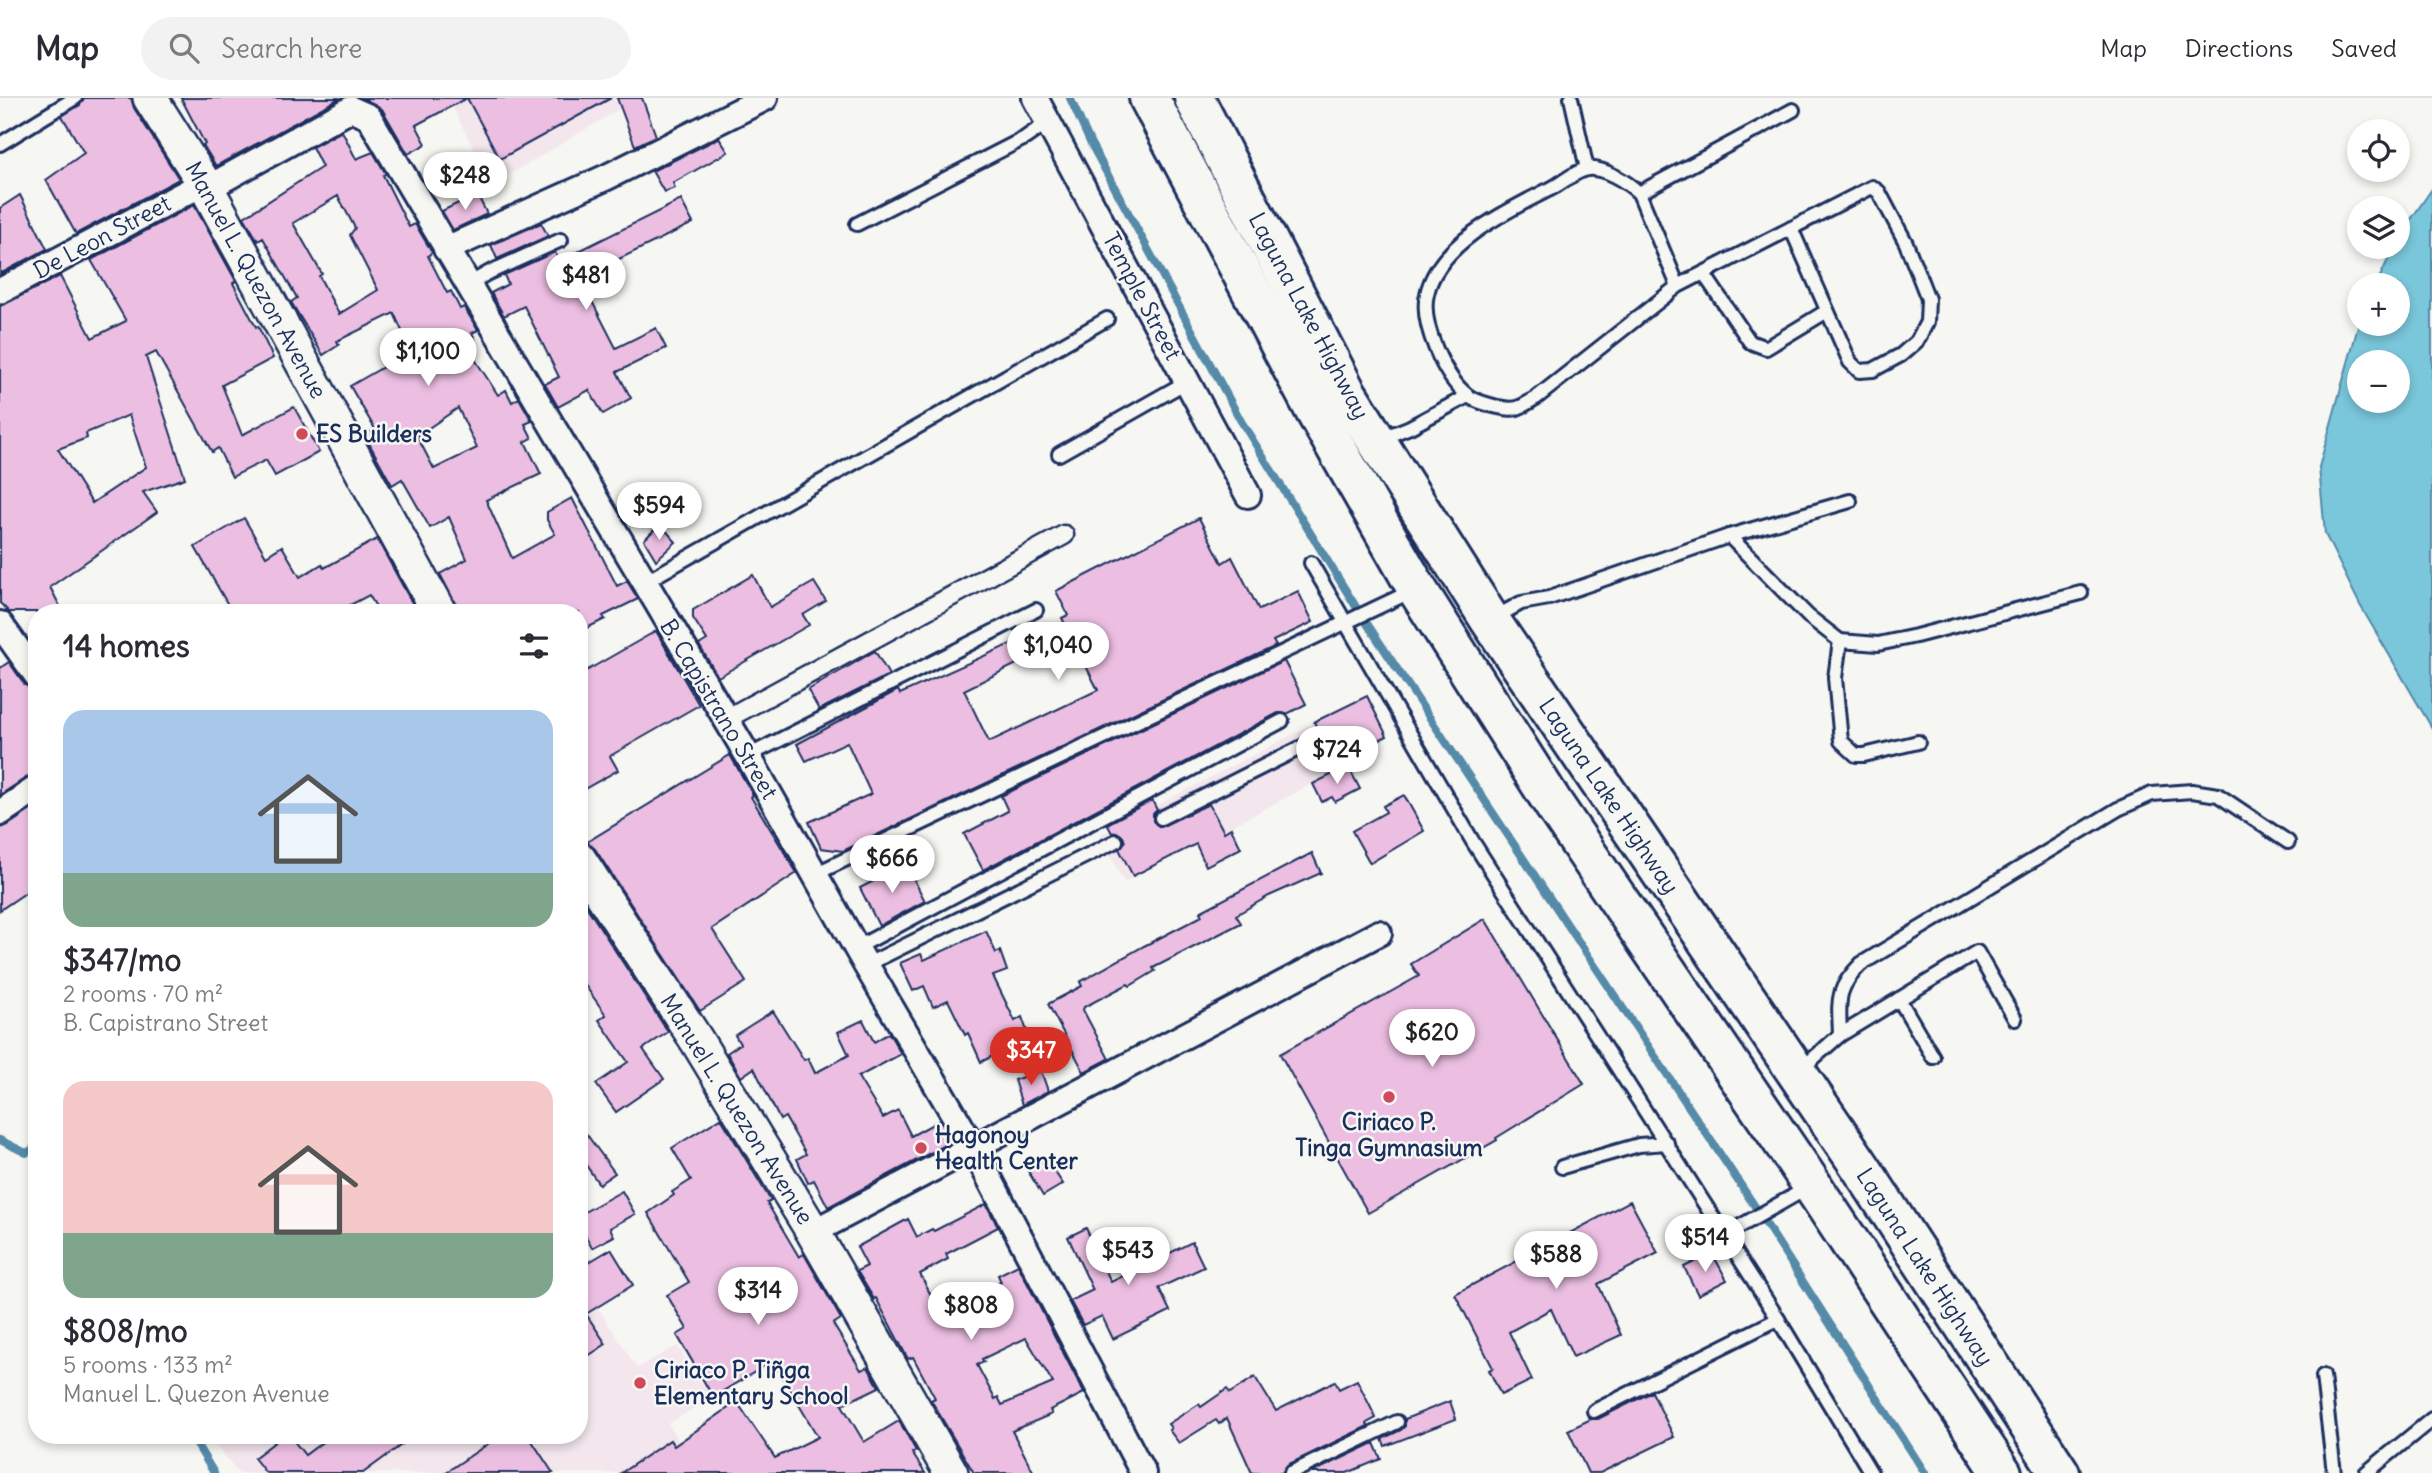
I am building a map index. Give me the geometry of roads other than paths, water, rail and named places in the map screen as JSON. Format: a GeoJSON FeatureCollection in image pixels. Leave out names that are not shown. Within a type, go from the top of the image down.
{"type":"FeatureCollection","features":[{"type":"Feature","properties":{"kind":"main road","name":"Manuel L. Quezon Avenue"},"geometry":{"type":"LineString","coordinates":[[150,98],[204,183],[435,604]]}},
{"type":"Feature","properties":{"kind":"main road","name":"Laguna Lake Highway"},"geometry":{"type":"LineString","coordinates":[[1149,98],[1314,409],[1417,589],[1554,805],[1812,1185],[2002,1473]]}},
{"type":"Feature","properties":{"kind":"main road","name":"Laguna Lake Highway"},"geometry":{"type":"LineString","coordinates":[[1194,98],[1346,392],[1376,440],[1490,620],[1797,1072],[2060,1473]]}},
{"type":"Feature","properties":{"kind":"main road","name":"Manuel L. Quezon Avenue"},"geometry":{"type":"LineString","coordinates":[[588,873],[697,1041],[813,1232],[951,1473]]}},
{"type":"Feature","properties":{"kind":"street"},"geometry":{"type":"LineString","coordinates":[[446,249],[607,177],[765,98]]}},
{"type":"Feature","properties":{"kind":"street","name":"Temple Street"},"geometry":{"type":"LineString","coordinates":[[1035,98],[1248,495]]}},
{"type":"Feature","properties":{"kind":"street","name":"B. Capistrano Street"},"geometry":{"type":"LineString","coordinates":[[204,183],[215,184],[351,110],[360,111],[369,117],[748,756],[973,1147],[1143,1473]]}},
{"type":"Feature","properties":{"kind":"street","name":"De Leon Street"},"geometry":{"type":"LineString","coordinates":[[0,291],[204,183]]}},
{"type":"Feature","properties":{"kind":"street"},"geometry":{"type":"LineString","coordinates":[[726,719],[1064,535]]}},
{"type":"Feature","properties":{"kind":"street"},"geometry":{"type":"LineString","coordinates":[[2,631],[28,664]]}},
{"type":"Feature","properties":{"kind":"street"},"geometry":{"type":"LineString","coordinates":[[0,813],[28,794]]}},
{"type":"Feature","properties":{"kind":"street"},"geometry":{"type":"LineString","coordinates":[[813,1232],[1379,933]]}},
{"type":"Feature","properties":{"kind":"lane"},"geometry":{"type":"LineString","coordinates":[[0,144],[75,98]]}},
{"type":"Feature","properties":{"kind":"lane"},"geometry":{"type":"LineString","coordinates":[[1571,98],[1587,169]]}},
{"type":"Feature","properties":{"kind":"lane"},"geometry":{"type":"LineString","coordinates":[[1639,193],[1793,110]]}},
{"type":"Feature","properties":{"kind":"lane"},"geometry":{"type":"LineString","coordinates":[[858,224],[1025,138],[1048,122]]}},
{"type":"Feature","properties":{"kind":"lane"},"geometry":{"type":"LineString","coordinates":[[1678,286],[1639,193],[1631,185],[1607,173],[1587,169],[1509,210],[1465,239],[1450,254],[1435,274],[1427,293],[1428,329],[1445,364],[1468,396],[1503,409],[1517,408],[1536,398],[1678,286],[1704,274],[1791,228],[1872,187],[1879,192],[1906,243],[1928,299],[1927,322],[1917,341],[1901,355],[1873,370],[1859,371],[1850,362],[1791,228]]}},
{"type":"Feature","properties":{"kind":"lane"},"geometry":{"type":"LineString","coordinates":[[467,285],[561,240]]}},
{"type":"Feature","properties":{"kind":"lane"},"geometry":{"type":"LineString","coordinates":[[1704,274],[1750,342],[1761,347],[1766,348],[1827,311]]}},
{"type":"Feature","properties":{"kind":"lane"},"geometry":{"type":"LineString","coordinates":[[645,582],[1107,319]]}},
{"type":"Feature","properties":{"kind":"lane"},"geometry":{"type":"LineString","coordinates":[[1059,454],[1188,381]]}},
{"type":"Feature","properties":{"kind":"lane"},"geometry":{"type":"LineString","coordinates":[[1376,440],[1410,427],[1468,396]]}},
{"type":"Feature","properties":{"kind":"lane"},"geometry":{"type":"LineString","coordinates":[[1490,620],[1521,603],[1549,598],[1729,536],[1850,501]]}},
{"type":"Feature","properties":{"kind":"lane"},"geometry":{"type":"LineString","coordinates":[[1729,536],[1808,616],[1840,641],[1878,644],[2081,593]]}},
{"type":"Feature","properties":{"kind":"lane"},"geometry":{"type":"LineString","coordinates":[[1311,563],[1348,621],[1473,842],[1667,1143],[1871,1473]]}},
{"type":"Feature","properties":{"kind":"lane"},"geometry":{"type":"LineString","coordinates":[[815,874],[1417,589]]}},
{"type":"Feature","properties":{"kind":"lane"},"geometry":{"type":"LineString","coordinates":[[748,756],[1036,610]]}},
{"type":"Feature","properties":{"kind":"lane"},"geometry":{"type":"LineString","coordinates":[[1840,641],[1835,678],[1841,741],[1856,755],[1918,742]]}},
{"type":"Feature","properties":{"kind":"lane"},"geometry":{"type":"LineString","coordinates":[[861,956],[1282,721]]}},
{"type":"Feature","properties":{"kind":"lane"},"geometry":{"type":"LineString","coordinates":[[1161,818],[1306,745]]}},
{"type":"Feature","properties":{"kind":"lane"},"geometry":{"type":"LineString","coordinates":[[1840,1035],[1838,997],[1848,977],[1861,964],[2118,809],[2152,794],[2192,791],[2218,795],[2288,842]]}},
{"type":"Feature","properties":{"kind":"lane"},"geometry":{"type":"LineString","coordinates":[[861,956],[1115,841]]}},
{"type":"Feature","properties":{"kind":"lane"},"geometry":{"type":"LineString","coordinates":[[1797,1072],[1840,1035],[1977,952],[2015,1019]]}},
{"type":"Feature","properties":{"kind":"lane"},"geometry":{"type":"LineString","coordinates":[[1899,999],[1933,1058]]}},
{"type":"Feature","properties":{"kind":"lane"},"geometry":{"type":"LineString","coordinates":[[1562,1167],[1639,1145],[1667,1143]]}},
{"type":"Feature","properties":{"kind":"lane"},"geometry":{"type":"LineString","coordinates":[[1723,1236],[1812,1185]]}},
{"type":"Feature","properties":{"kind":"lane"},"geometry":{"type":"LineString","coordinates":[[1594,1411],[1778,1319]]}},
{"type":"Feature","properties":{"kind":"lane"},"geometry":{"type":"LineString","coordinates":[[2323,1376],[2334,1473]]}},
{"type":"Feature","properties":{"kind":"lane"},"geometry":{"type":"LineString","coordinates":[[2366,1473],[2432,1419]]}},
{"type":"Feature","properties":{"kind":"lane"},"geometry":{"type":"LineString","coordinates":[[1291,1473],[1396,1422]]}},
{"type":"Feature","properties":{"kind":"water"},"geometry":{"type":"Polygon","coordinates":[[[2432,189],[2432,728],[2360,605],[2325,534],[2319,467],[2347,366],[2347,413],[2410,413],[2410,350],[2352,350],[2355,336],[2410,336],[2410,273],[2382,273],[2388,259],[2410,259],[2410,221],[2432,189]]]}},
{"type":"Feature","properties":{"kind":"waterway"},"geometry":{"type":"LineString","coordinates":[[1070,98],[1090,142],[1241,421],[1358,610],[1754,1205],[1925,1473]]}},
{"type":"Feature","properties":{"kind":"waterway"},"geometry":{"type":"LineString","coordinates":[[0,1140],[28,1152]]}},
{"type":"Feature","properties":{"kind":"waterway"},"geometry":{"type":"LineString","coordinates":[[196,1444],[214,1473]]}},
{"type":"Feature","properties":{"kind":"place","name":"ES Builders"},"geometry":{"type":"Point","coordinates":[302,434]}},
{"type":"Feature","properties":{"kind":"place","name":"Ciriaco P. Tinga Gymnasium"},"geometry":{"type":"Point","coordinates":[1389,1097]}},
{"type":"Feature","properties":{"kind":"place","name":"Hagonoy Health Center"},"geometry":{"type":"Point","coordinates":[921,1148]}},
{"type":"Feature","properties":{"kind":"place","name":"Ciriaco P. Tiñga Elementary School"},"geometry":{"type":"Point","coordinates":[640,1383]}}]}
